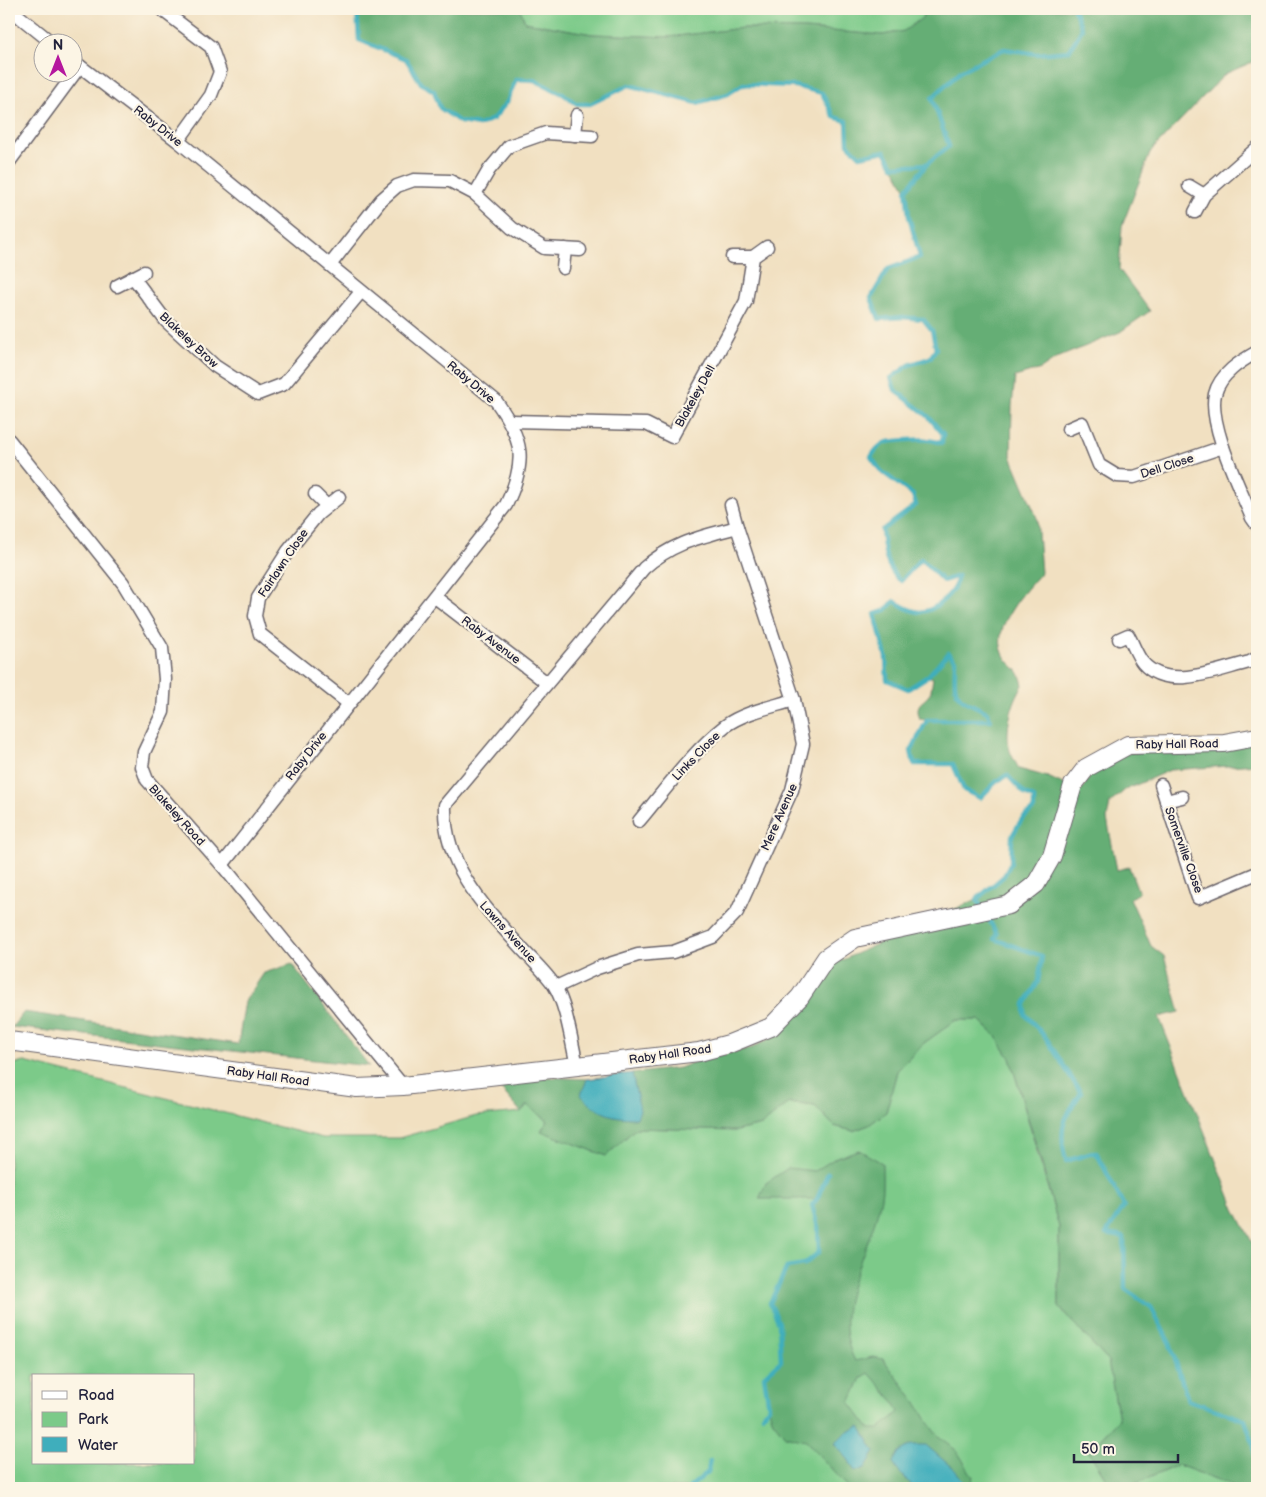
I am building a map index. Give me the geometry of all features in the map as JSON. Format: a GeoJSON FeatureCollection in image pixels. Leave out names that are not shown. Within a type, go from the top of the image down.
{"type":"FeatureCollection","features":[{"type":"Feature","properties":{"kind":"street"},"geometry":{"type":"LineString","coordinates":[[10,9],[39,32]]}},
{"type":"Feature","properties":{"kind":"street"},"geometry":{"type":"LineString","coordinates":[[161,9],[211,47],[220,72],[211,95],[178,141]]}},
{"type":"Feature","properties":{"kind":"street","name":"Raby Drive"},"geometry":{"type":"LineString","coordinates":[[82,68],[178,141],[330,265],[360,293],[496,401],[510,421],[517,437],[519,457],[517,483],[506,505],[222,865]]}},
{"type":"Feature","properties":{"kind":"street"},"geometry":{"type":"LineString","coordinates":[[9,162],[63,82]]}},
{"type":"Feature","properties":{"kind":"street"},"geometry":{"type":"LineString","coordinates":[[575,135],[577,115]]}},
{"type":"Feature","properties":{"kind":"street"},"geometry":{"type":"LineString","coordinates":[[475,194],[489,170],[509,146],[546,133],[592,136]]}},
{"type":"Feature","properties":{"kind":"street"},"geometry":{"type":"LineString","coordinates":[[1195,212],[1204,195],[1257,148]]}},
{"type":"Feature","properties":{"kind":"street"},"geometry":{"type":"LineString","coordinates":[[330,265],[381,200],[397,186],[414,180],[450,181],[475,194],[512,228],[544,248],[580,250]]}},
{"type":"Feature","properties":{"kind":"street"},"geometry":{"type":"LineString","coordinates":[[1190,186],[1204,195]]}},
{"type":"Feature","properties":{"kind":"street"},"geometry":{"type":"LineString","coordinates":[[732,257],[753,257],[767,247]]}},
{"type":"Feature","properties":{"kind":"street"},"geometry":{"type":"LineString","coordinates":[[563,268],[565,249]]}},
{"type":"Feature","properties":{"kind":"street","name":"Blakeley Dell"},"geometry":{"type":"LineString","coordinates":[[510,421],[646,424],[672,437],[746,300],[753,257]]}},
{"type":"Feature","properties":{"kind":"street","name":"Blakeley Brow"},"geometry":{"type":"LineString","coordinates":[[117,286],[139,275],[166,321],[215,366],[258,394],[284,384],[360,293]]}},
{"type":"Feature","properties":{"kind":"street"},"geometry":{"type":"LineString","coordinates":[[1257,352],[1226,375],[1215,393],[1214,412],[1223,447],[1252,518],[1257,525]]}},
{"type":"Feature","properties":{"kind":"street","name":"Dell Close"},"geometry":{"type":"LineString","coordinates":[[1068,429],[1086,421],[1099,465],[1117,476],[1134,477],[1223,447]]}},
{"type":"Feature","properties":{"kind":"street","name":"Blakeley Road"},"geometry":{"type":"LineString","coordinates":[[9,440],[123,583],[162,648],[166,679],[163,712],[144,752],[142,767],[147,780],[222,865],[403,1086]]}},
{"type":"Feature","properties":{"kind":"street"},"geometry":{"type":"LineString","coordinates":[[315,494],[327,506]]}},
{"type":"Feature","properties":{"kind":"street","name":"Fairlawn Close"},"geometry":{"type":"LineString","coordinates":[[339,497],[318,514],[288,551],[258,598],[255,616],[260,634],[348,703]]}},
{"type":"Feature","properties":{"kind":"street","name":"Mere Avenue"},"geometry":{"type":"LineString","coordinates":[[556,987],[605,965],[638,955],[673,952],[694,946],[713,937],[737,912],[792,790],[803,744],[794,700],[731,505]]}},
{"type":"Feature","properties":{"kind":"street"},"geometry":{"type":"LineString","coordinates":[[547,683],[644,568],[660,554],[678,544],[737,527]]}},
{"type":"Feature","properties":{"kind":"street","name":"Raby Avenue"},"geometry":{"type":"LineString","coordinates":[[435,597],[547,683]]}},
{"type":"Feature","properties":{"kind":"street"},"geometry":{"type":"LineString","coordinates":[[1119,639],[1128,635],[1143,663],[1155,672],[1171,677],[1190,677],[1250,662],[1257,658]]}},
{"type":"Feature","properties":{"kind":"street","name":"Lawns Avenue"},"geometry":{"type":"LineString","coordinates":[[547,683],[445,805],[445,821],[457,866],[485,909],[556,987],[569,1026],[577,1066]]}},
{"type":"Feature","properties":{"kind":"street","name":"Links Close"},"geometry":{"type":"LineString","coordinates":[[639,820],[685,767],[726,725],[750,714],[794,700]]}},
{"type":"Feature","properties":{"kind":"street","name":"Raby Hall Road"},"geometry":{"type":"LineString","coordinates":[[9,1041],[357,1088],[403,1086],[699,1052],[729,1044],[771,1027],[800,997],[826,958],[855,938],[1009,905],[1036,884],[1052,856],[1073,786],[1086,768],[1128,745],[1224,743],[1257,737]]}},
{"type":"Feature","properties":{"kind":"street","name":"Somerville Close"},"geometry":{"type":"LineString","coordinates":[[1161,785],[1198,898],[1257,873]]}},
{"type":"Feature","properties":{"kind":"street","name":"Somerville Close"},"geometry":{"type":"LineString","coordinates":[[1166,801],[1182,797]]}},
{"type":"Feature","properties":{"kind":"green space"},"geometry":{"type":"Polygon","coordinates":[[[357,9],[520,9],[525,22],[592,34],[669,37],[743,28],[804,29],[883,35],[904,31],[922,18],[926,9],[1257,9],[1257,60],[1225,74],[1151,151],[1122,226],[1119,269],[1150,311],[1120,332],[1057,358],[1041,369],[1015,377],[1012,406],[1011,456],[1037,518],[1041,573],[1011,610],[1002,632],[1001,643],[1003,653],[1008,662],[1019,673],[1023,685],[1012,708],[1008,734],[1010,751],[1019,769],[1048,777],[1080,792],[1090,777],[1126,753],[1257,743],[1257,764],[1170,770],[1125,790],[1110,803],[1107,819],[1117,870],[1129,867],[1139,893],[1130,898],[1151,946],[1164,956],[1180,1012],[1159,1017],[1235,1209],[1257,1252],[1257,1488],[1235,1488],[1178,1465],[1126,1488],[1112,1488],[1089,1452],[1119,1419],[1108,1361],[1059,1307],[1059,1227],[1041,1161],[1010,1058],[995,1035],[979,1020],[956,1020],[924,1043],[897,1071],[886,1112],[869,1125],[853,1131],[834,1126],[815,1106],[789,1103],[762,1125],[736,1131],[636,1128],[606,1156],[541,1131],[548,1121],[527,1105],[521,1112],[501,1089],[512,1082],[543,1077],[587,1079],[679,1068],[699,1060],[752,1048],[776,1035],[804,1007],[831,965],[977,899],[1004,876],[1011,863],[1012,836],[1022,819],[1034,809],[1034,798],[1025,794],[1007,775],[996,782],[980,798],[964,790],[953,764],[914,764],[911,751],[927,720],[920,719],[918,708],[931,691],[933,678],[928,676],[908,689],[887,680],[886,657],[875,614],[886,610],[894,601],[912,610],[919,611],[932,608],[944,600],[958,577],[943,581],[921,559],[901,581],[888,564],[885,551],[882,530],[916,504],[913,495],[881,471],[871,457],[879,447],[887,442],[921,439],[942,443],[943,434],[928,416],[895,390],[891,378],[909,365],[930,358],[936,349],[932,330],[923,319],[902,317],[879,318],[871,298],[888,269],[920,257],[909,217],[906,190],[885,151],[860,156],[848,144],[847,121],[834,117],[822,93],[795,86],[743,84],[728,94],[697,103],[629,85],[590,104],[577,104],[563,94],[534,80],[516,79],[507,102],[493,119],[479,125],[460,122],[440,108],[434,91],[421,83],[406,59],[359,40],[357,9]]]}},
{"type":"Feature","properties":{"kind":"green space"},"geometry":{"type":"Polygon","coordinates":[[[520,9],[926,9],[923,18],[904,31],[883,35],[804,29],[743,28],[669,37],[592,34],[525,22],[520,9]]]}},
{"type":"Feature","properties":{"kind":"green space"},"geometry":{"type":"Polygon","coordinates":[[[292,964],[369,1066],[12,1027],[24,1012],[238,1044],[245,1001],[264,973],[292,964]]]}},
{"type":"Feature","properties":{"kind":"green space"},"geometry":{"type":"Polygon","coordinates":[[[956,1020],[979,1020],[995,1035],[1010,1058],[1059,1227],[1059,1307],[1108,1361],[1119,1419],[1089,1452],[1112,1488],[9,1488],[9,1065],[25,1062],[323,1138],[399,1138],[476,1116],[521,1112],[527,1105],[548,1121],[541,1130],[606,1156],[636,1128],[736,1131],[762,1125],[789,1103],[815,1106],[834,1126],[853,1131],[869,1125],[886,1112],[897,1071],[924,1043],[956,1020]]]}},
{"type":"Feature","properties":{"kind":"green space"},"geometry":{"type":"Polygon","coordinates":[[[859,1150],[882,1163],[881,1198],[876,1218],[848,1299],[846,1320],[848,1340],[855,1361],[873,1357],[883,1359],[915,1401],[936,1434],[957,1451],[973,1477],[969,1488],[849,1488],[806,1441],[785,1436],[773,1421],[766,1398],[764,1376],[781,1361],[779,1324],[770,1303],[787,1267],[805,1264],[819,1252],[818,1227],[812,1205],[817,1199],[759,1199],[766,1183],[788,1168],[815,1171],[837,1157],[859,1150]],[[869,1373],[861,1378],[850,1403],[870,1429],[879,1429],[899,1412],[894,1402],[869,1373]]]}},
{"type":"Feature","properties":{"kind":"green space"},"geometry":{"type":"Polygon","coordinates":[[[1178,1465],[1229,1484],[1235,1488],[1126,1488],[1178,1465]]]}},
{"type":"Feature","properties":{"kind":"water"},"geometry":{"type":"Polygon","coordinates":[[[632,1073],[640,1110],[637,1118],[606,1114],[593,1107],[581,1095],[587,1079],[632,1073]]]}},
{"type":"Feature","properties":{"kind":"water"},"geometry":{"type":"Polygon","coordinates":[[[860,1426],[875,1452],[865,1468],[855,1472],[848,1459],[834,1444],[844,1434],[860,1426]]]}},
{"type":"Feature","properties":{"kind":"water"},"geometry":{"type":"Polygon","coordinates":[[[911,1445],[926,1445],[956,1471],[967,1486],[913,1488],[897,1470],[893,1462],[899,1452],[911,1445]]]}},
{"type":"Feature","properties":{"kind":"waterway"},"geometry":{"type":"LineString","coordinates":[[357,9],[359,40],[406,59],[421,83],[434,91],[440,108],[460,122],[479,125],[493,119],[507,102],[516,79],[534,80],[563,94],[577,104],[590,104],[629,85],[697,103],[728,94],[743,84],[795,86],[822,93],[834,117],[847,121],[848,144],[860,156],[885,151],[893,166],[927,164]]}},
{"type":"Feature","properties":{"kind":"waterway"},"geometry":{"type":"LineString","coordinates":[[981,907],[977,899],[1004,876],[1011,863],[1012,836],[1022,819],[1034,809],[1034,798],[1025,794],[1007,775],[996,782],[980,798],[964,790],[953,764],[914,764],[911,751],[927,720],[991,720],[987,712],[968,702],[958,694],[955,682],[955,660],[948,653],[928,676],[908,689],[887,680],[886,657],[875,614],[886,610],[894,601],[906,608],[919,612],[932,608],[949,594],[958,576],[943,581],[921,559],[901,581],[888,564],[886,558],[882,530],[916,505],[913,495],[881,471],[871,457],[879,447],[887,442],[921,439],[942,443],[943,434],[928,416],[895,390],[891,378],[909,365],[930,358],[936,349],[932,330],[923,319],[902,317],[879,319],[871,298],[888,269],[920,257],[909,217],[906,190],[927,164],[949,146],[932,98],[962,70],[1004,49],[1037,54],[1069,51],[1082,29],[1074,9]]}},
{"type":"Feature","properties":{"kind":"waterway"},"geometry":{"type":"LineString","coordinates":[[985,913],[997,934],[994,939],[1042,956],[1038,982],[1025,1004],[1025,1014],[1046,1038],[1081,1093],[1066,1117],[1062,1132],[1066,1161],[1096,1152],[1124,1206],[1106,1234],[1124,1237],[1125,1289],[1151,1307],[1170,1344],[1188,1400],[1245,1420],[1254,1446],[1257,1482]]}},
{"type":"Feature","properties":{"kind":"waterway"},"geometry":{"type":"LineString","coordinates":[[763,1415],[769,1407],[764,1376],[781,1361],[779,1323],[770,1303],[787,1267],[805,1264],[819,1252],[818,1227],[812,1205],[817,1199],[828,1173]]}},
{"type":"Feature","properties":{"kind":"waterway"},"geometry":{"type":"LineString","coordinates":[[690,1487],[708,1472],[710,1461]]}}]}
